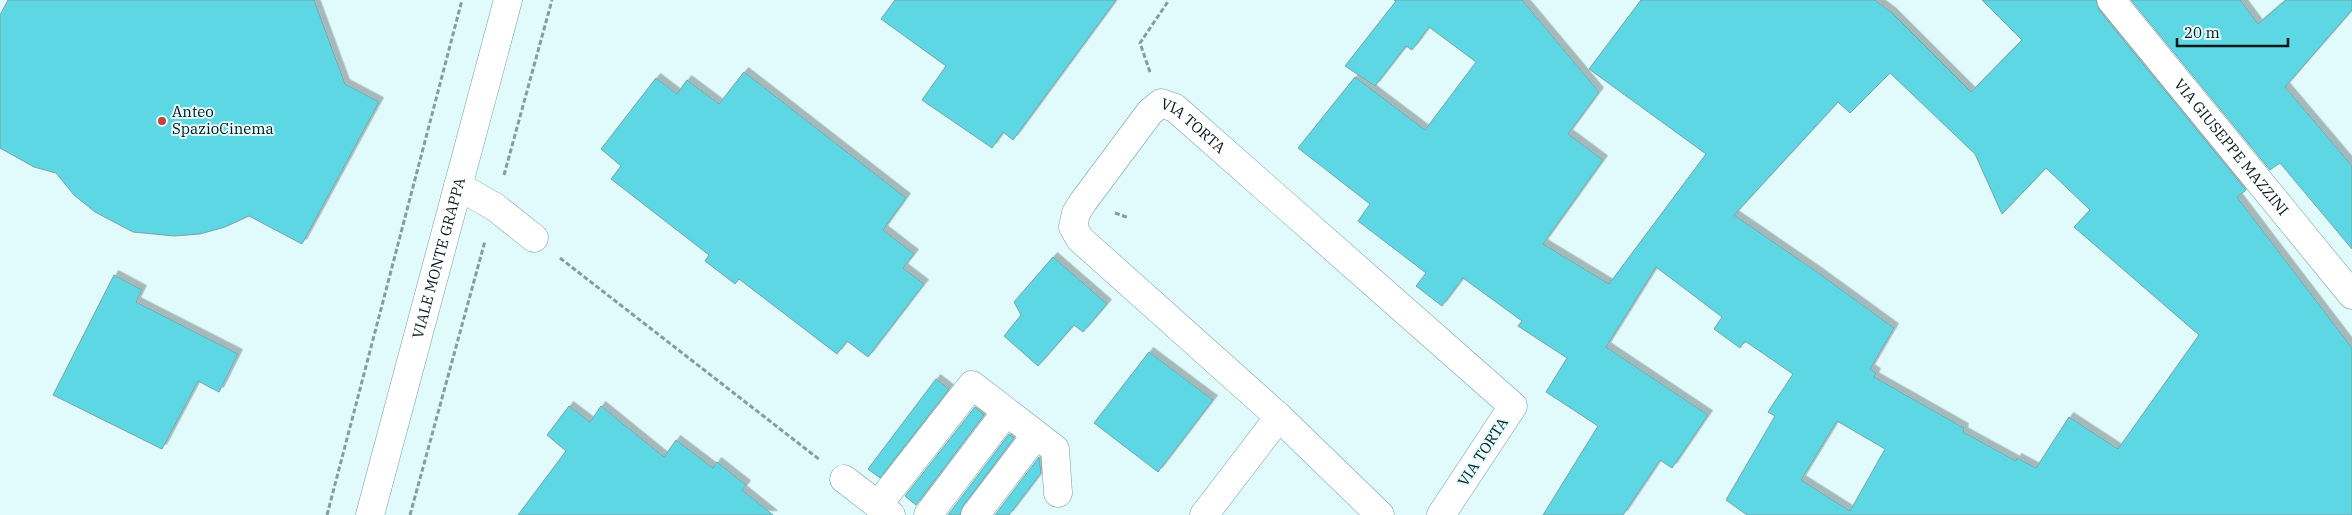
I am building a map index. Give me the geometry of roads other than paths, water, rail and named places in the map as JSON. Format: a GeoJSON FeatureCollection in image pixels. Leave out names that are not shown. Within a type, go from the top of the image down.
{"type":"FeatureCollection","features":[{"type":"Feature","properties":{"kind":"street","name":"VIALE MONTE GRAPPA"},"geometry":{"type":"LineString","coordinates":[[370,515],[508,0]]}},
{"type":"Feature","properties":{"kind":"street","name":"VIA GIUSEPPE MAZZINI"},"geometry":{"type":"LineString","coordinates":[[2112,0],[2350,289]]}},
{"type":"Feature","properties":{"kind":"street","name":"VIA TORTA"},"geometry":{"type":"LineString","coordinates":[[1380,515],[1280,417],[1080,239],[1073,227],[1076,213],[1150,112],[1161,103],[1174,108],[1513,406],[1441,515]]}},
{"type":"Feature","properties":{"kind":"street"},"geometry":{"type":"LineString","coordinates":[[458,186],[495,207],[534,238]]}},
{"type":"Feature","properties":{"kind":"street"},"geometry":{"type":"LineString","coordinates":[[844,479],[884,510],[972,385],[1055,449],[1058,493]]}},
{"type":"Feature","properties":{"kind":"street"},"geometry":{"type":"LineString","coordinates":[[928,515],[1006,412]]}},
{"type":"Feature","properties":{"kind":"street"},"geometry":{"type":"LineString","coordinates":[[1204,515],[1280,417]]}},
{"type":"Feature","properties":{"kind":"street"},"geometry":{"type":"LineString","coordinates":[[975,515],[1036,435]]}},
{"type":"Feature","properties":{"kind":"place","name":"Anteo SpazioCinema"},"geometry":{"type":"Point","coordinates":[162,121]}}]}
